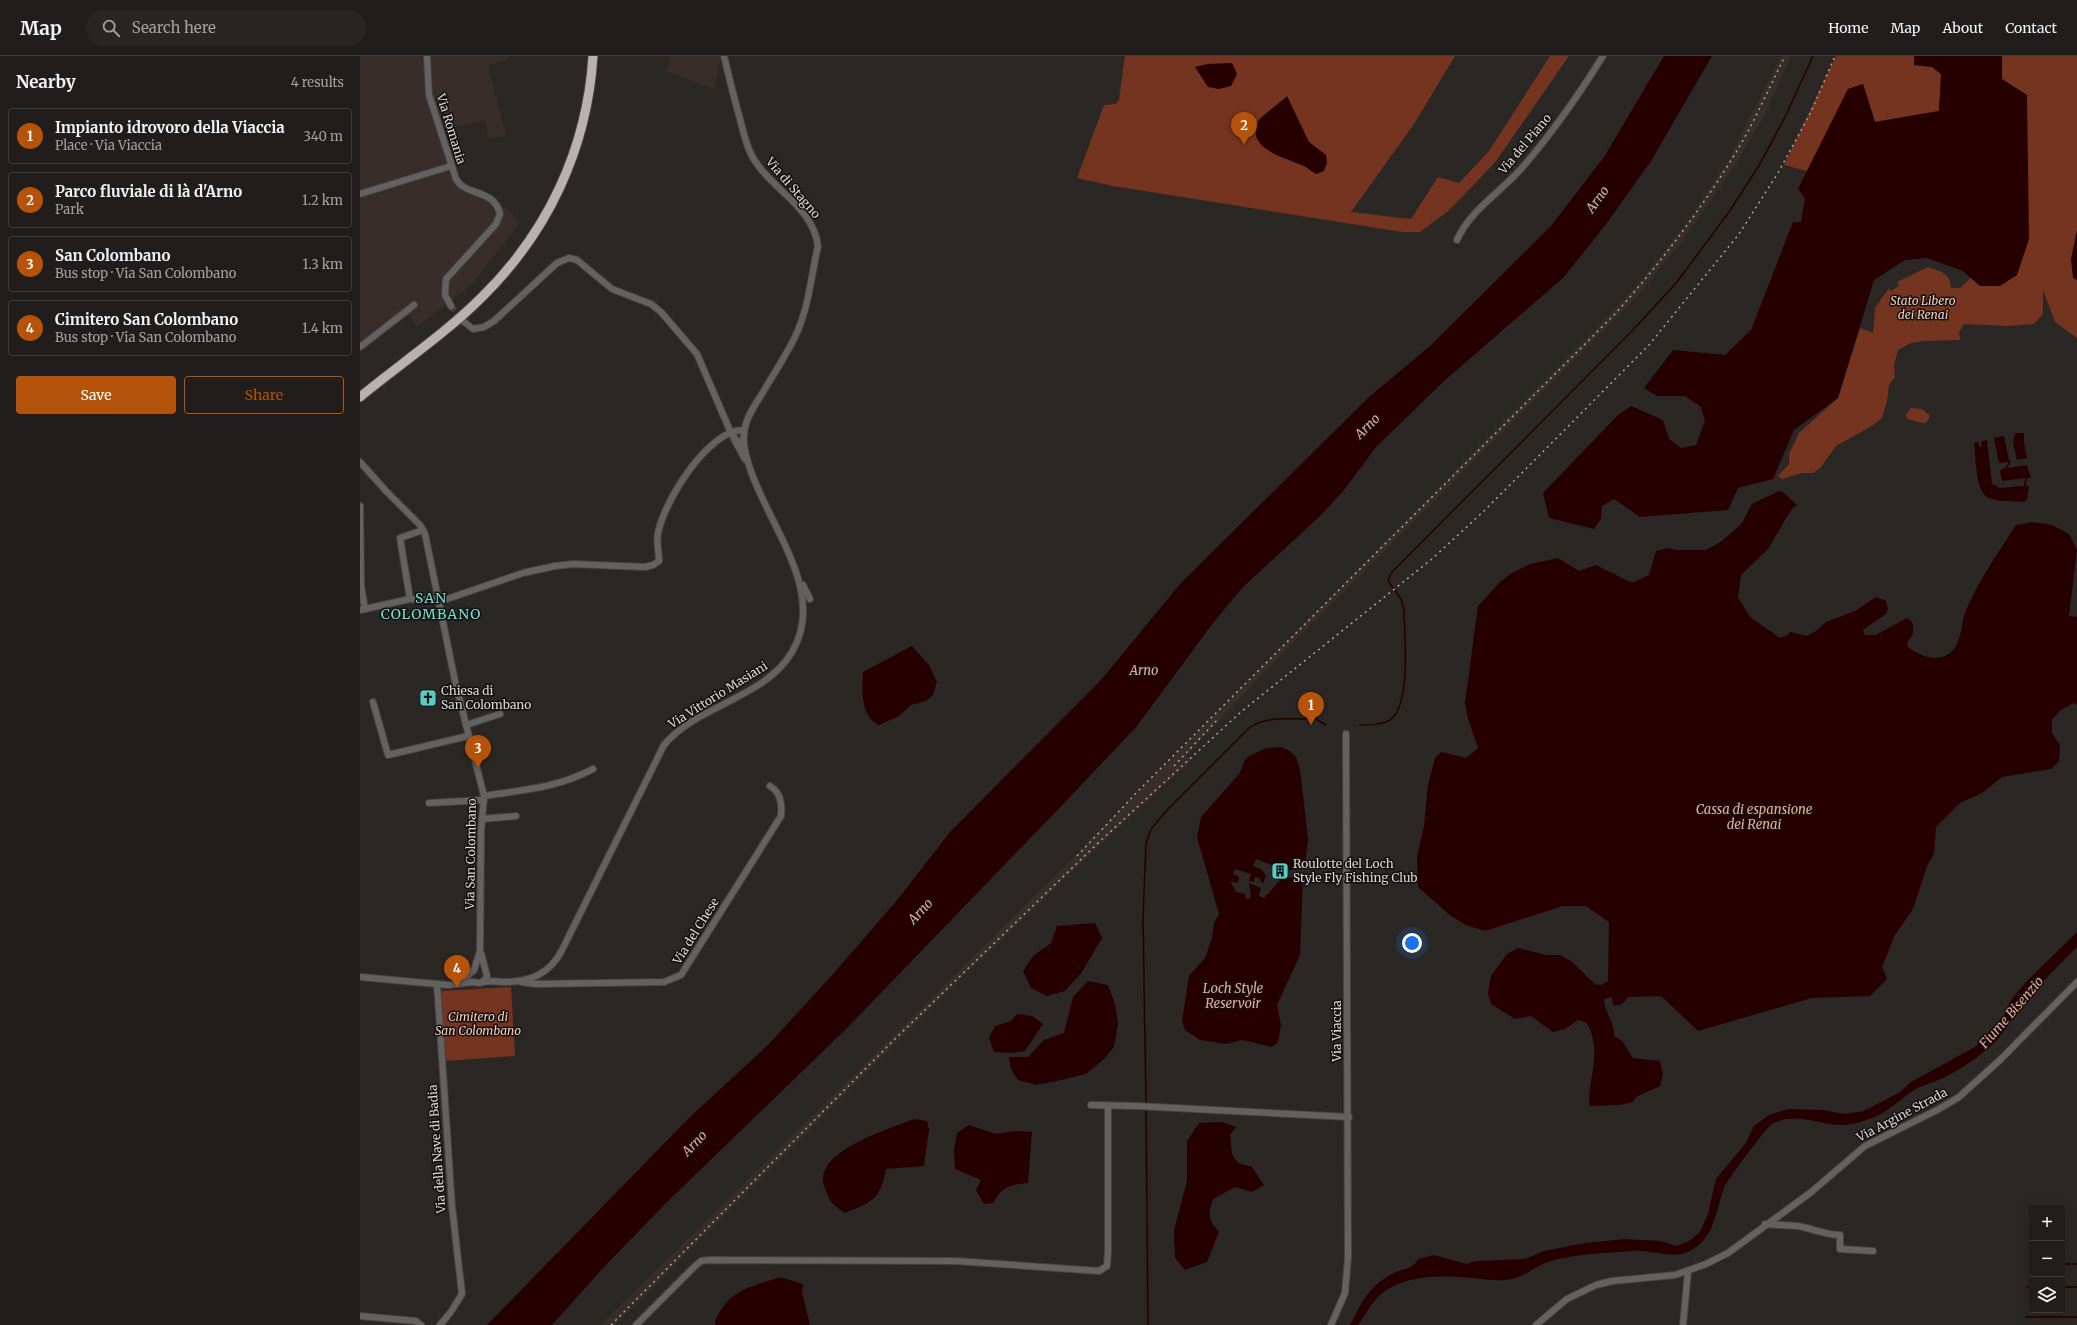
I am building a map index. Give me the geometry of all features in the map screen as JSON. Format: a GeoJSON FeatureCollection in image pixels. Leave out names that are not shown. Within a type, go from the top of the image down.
{"type":"FeatureCollection","features":[{"type":"Feature","properties":{"kind":"highway"},"geometry":{"type":"LineString","coordinates":[[360,389],[476,294],[508,259],[531,228],[554,187],[568,154],[579,115],[587,56]]}},
{"type":"Feature","properties":{"kind":"highway"},"geometry":{"type":"LineString","coordinates":[[360,397],[481,298],[514,261],[536,231],[564,179],[578,142],[589,97],[593,56]]}},
{"type":"Feature","properties":{"kind":"street","name":"Via Romania"},"geometry":{"type":"LineString","coordinates":[[427,56],[428,95],[456,179],[462,187],[480,192],[496,205],[500,214],[496,224],[446,280],[444,290],[447,300],[451,306]]}},
{"type":"Feature","properties":{"kind":"street","name":"Via di Stagno"},"geometry":{"type":"LineString","coordinates":[[724,56],[745,139],[752,156],[766,175],[809,220],[817,236],[818,246],[810,291],[795,337],[757,401],[744,430],[744,443]]}},
{"type":"Feature","properties":{"kind":"street","name":"Via del Piano"},"geometry":{"type":"LineString","coordinates":[[1457,240],[1462,227],[1518,172],[1542,144],[1603,56]]}},
{"type":"Feature","properties":{"kind":"street"},"geometry":{"type":"LineString","coordinates":[[360,194],[451,166]]}},
{"type":"Feature","properties":{"kind":"street"},"geometry":{"type":"LineString","coordinates":[[463,321],[473,329],[489,325],[551,268],[564,260],[573,258],[612,289],[651,304],[661,312],[697,354],[732,435],[750,470]]}},
{"type":"Feature","properties":{"kind":"street"},"geometry":{"type":"LineString","coordinates":[[360,347],[414,305]]}},
{"type":"Feature","properties":{"kind":"street"},"geometry":{"type":"LineString","coordinates":[[360,506],[362,609],[410,599],[449,599],[523,574],[555,566],[573,564],[653,566],[659,561],[658,534],[667,508],[693,466],[713,444],[744,430]]}},
{"type":"Feature","properties":{"kind":"street"},"geometry":{"type":"LineString","coordinates":[[732,435],[738,442],[744,443]]}},
{"type":"Feature","properties":{"kind":"street","name":"Via Vittorio Masiani"},"geometry":{"type":"LineString","coordinates":[[539,976],[550,968],[560,954],[664,745],[685,726],[770,676],[792,653],[797,643],[803,622],[804,610],[800,582],[750,470],[744,443]]}},
{"type":"Feature","properties":{"kind":"street"},"geometry":{"type":"LineString","coordinates":[[360,462],[423,530],[400,538],[410,599]]}},
{"type":"Feature","properties":{"kind":"street","name":"Via San Colombano"},"geometry":{"type":"LineString","coordinates":[[423,530],[431,559],[438,600],[468,736],[484,798],[481,832],[480,951],[473,978],[480,982]]}},
{"type":"Feature","properties":{"kind":"street"},"geometry":{"type":"LineString","coordinates":[[800,582],[810,599]]}},
{"type":"Feature","properties":{"kind":"street"},"geometry":{"type":"LineString","coordinates":[[372,702],[388,755],[468,736]]}},
{"type":"Feature","properties":{"kind":"street"},"geometry":{"type":"LineString","coordinates":[[466,725],[500,714]]}},
{"type":"Feature","properties":{"kind":"street","name":"Via Viaccia"},"geometry":{"type":"LineString","coordinates":[[1331,1325],[1345,1293],[1347,1272],[1348,1117],[1346,734]]}},
{"type":"Feature","properties":{"kind":"street"},"geometry":{"type":"LineString","coordinates":[[429,803],[484,798],[550,786],[576,777],[593,768]]}},
{"type":"Feature","properties":{"kind":"street","name":"Via del Chese"},"geometry":{"type":"LineString","coordinates":[[519,981],[536,984],[664,982],[681,975],[781,816],[781,801],[776,790],[770,786]]}},
{"type":"Feature","properties":{"kind":"street"},"geometry":{"type":"LineString","coordinates":[[482,819],[516,816]]}},
{"type":"Feature","properties":{"kind":"street","name":"Via San Colombano"},"geometry":{"type":"LineString","coordinates":[[480,951],[486,972]]}},
{"type":"Feature","properties":{"kind":"street"},"geometry":{"type":"LineString","coordinates":[[458,984],[479,968],[486,972],[492,981]]}},
{"type":"Feature","properties":{"kind":"street"},"geometry":{"type":"LineString","coordinates":[[360,977],[437,984],[458,984],[480,982],[486,977],[486,972]]}},
{"type":"Feature","properties":{"kind":"street"},"geometry":{"type":"LineString","coordinates":[[536,984],[539,976],[551,984]]}},
{"type":"Feature","properties":{"kind":"street","name":"Via del Chese"},"geometry":{"type":"LineString","coordinates":[[480,982],[519,981],[539,976]]}},
{"type":"Feature","properties":{"kind":"street","name":"Via Argine Strada"},"geometry":{"type":"LineString","coordinates":[[1536,1325],[1567,1299],[1596,1285],[1612,1281],[1675,1275],[1722,1256],[1810,1193],[1865,1146],[1939,1109],[1959,1097],[2001,1059],[2077,982]]}},
{"type":"Feature","properties":{"kind":"street","name":"Via della Nave di Badia"},"geometry":{"type":"LineString","coordinates":[[437,984],[452,1206],[462,1294],[451,1312],[440,1325]]}},
{"type":"Feature","properties":{"kind":"street"},"geometry":{"type":"LineString","coordinates":[[1091,1105],[1348,1117]]}},
{"type":"Feature","properties":{"kind":"street"},"geometry":{"type":"LineString","coordinates":[[636,1325],[695,1266],[702,1261],[709,1260],[956,1261],[1099,1271],[1107,1266],[1108,1252],[1108,1106]]}},
{"type":"Feature","properties":{"kind":"street"},"geometry":{"type":"LineString","coordinates":[[1765,1224],[1796,1226],[1823,1232],[1828,1235],[1840,1235],[1840,1249],[1873,1251]]}},
{"type":"Feature","properties":{"kind":"street"},"geometry":{"type":"LineString","coordinates":[[1683,1325],[1688,1271]]}},
{"type":"Feature","properties":{"kind":"street"},"geometry":{"type":"LineString","coordinates":[[360,1316],[416,1321],[421,1325]]}},
{"type":"Feature","properties":{"kind":"shaded area"},"geometry":{"type":"Polygon","coordinates":[[[360,56],[509,56],[510,58],[488,65],[506,136],[489,138],[485,121],[440,129],[460,185],[488,197],[513,213],[518,225],[473,283],[417,327],[409,315],[360,352],[360,56]]]}},
{"type":"Feature","properties":{"kind":"shaded area"},"geometry":{"type":"Polygon","coordinates":[[[670,56],[721,56],[714,89],[667,72],[670,56]]]}},
{"type":"Feature","properties":{"kind":"shaded area"},"geometry":{"type":"Polygon","coordinates":[[[1781,56],[1791,56],[1765,114],[1737,162],[1681,243],[1632,302],[1263,673],[1186,756],[1191,761],[1125,821],[945,994],[615,1325],[601,1325],[1064,867],[1640,282],[1690,218],[1727,162],[1781,56]]]}},
{"type":"Feature","properties":{"kind":"green space"},"geometry":{"type":"Polygon","coordinates":[[[1125,56],[1455,56],[1414,124],[1351,212],[1411,219],[1438,177],[1459,183],[1489,151],[1550,56],[1569,56],[1496,161],[1464,195],[1447,212],[1420,232],[1402,232],[1113,186],[1077,178],[1104,105],[1116,104],[1119,100],[1125,56]]]}},
{"type":"Feature","properties":{"kind":"green space"},"geometry":{"type":"Polygon","coordinates":[[[1836,56],[1914,56],[1914,65],[1932,67],[1941,74],[1939,111],[1875,122],[1863,84],[1848,89],[1807,171],[1784,165],[1836,56]]]}},
{"type":"Feature","properties":{"kind":"green space","name":"Stato Libero dei Renai"},"geometry":{"type":"Polygon","coordinates":[[[2002,56],[2077,56],[2077,338],[2055,322],[2043,290],[2043,314],[2034,324],[2007,326],[1964,324],[1959,332],[1960,340],[1924,341],[1911,343],[1898,350],[1894,365],[1895,377],[1889,385],[1887,401],[1882,418],[1872,426],[1836,446],[1820,468],[1813,473],[1801,473],[1782,479],[1778,476],[1789,464],[1789,454],[1799,433],[1838,398],[1860,328],[1873,333],[1875,308],[1889,288],[1891,291],[1899,286],[1897,282],[1928,267],[1944,273],[1949,279],[1951,288],[1960,288],[1971,278],[1980,286],[2002,79],[2002,56]]]}},
{"type":"Feature","properties":{"kind":"green space"},"geometry":{"type":"Polygon","coordinates":[[[1911,408],[1922,409],[1930,416],[1926,423],[1907,419],[1906,414],[1911,408]]]}},
{"type":"Feature","properties":{"kind":"green space","name":"Cimitero di San Colombano"},"geometry":{"type":"Polygon","coordinates":[[[511,987],[515,1056],[445,1061],[440,991],[511,987]]]}},
{"type":"Feature","properties":{"kind":"water","name":"Arno"},"geometry":{"type":"Polygon","coordinates":[[[1664,56],[1712,56],[1651,161],[1607,223],[1564,277],[1444,381],[1376,447],[1344,490],[1321,515],[1242,588],[1213,623],[1137,726],[848,1027],[666,1203],[603,1268],[552,1325],[487,1325],[689,1118],[769,1044],[834,973],[898,899],[950,832],[1101,680],[1180,584],[1369,397],[1430,346],[1550,227],[1604,157],[1664,56]]]}},
{"type":"Feature","properties":{"kind":"water"},"geometry":{"type":"Polygon","coordinates":[[[1914,56],[2002,56],[2002,79],[2027,95],[2029,239],[2017,275],[2000,286],[1980,286],[1963,271],[1927,258],[1905,260],[1874,280],[1838,398],[1794,430],[1773,479],[1738,488],[1728,510],[1640,517],[1614,499],[1602,506],[1601,519],[1594,529],[1549,518],[1543,493],[1618,415],[1631,406],[1663,420],[1669,439],[1681,448],[1696,445],[1705,421],[1701,407],[1685,396],[1657,396],[1644,388],[1673,350],[1725,355],[1751,330],[1793,222],[1801,222],[1805,198],[1798,189],[1848,89],[1863,84],[1875,122],[1939,111],[1941,74],[1932,67],[1914,65],[1914,56]]]}},
{"type":"Feature","properties":{"kind":"water"},"geometry":{"type":"Polygon","coordinates":[[[1232,63],[1237,74],[1231,86],[1219,89],[1208,87],[1195,67],[1207,64],[1232,63]]]}},
{"type":"Feature","properties":{"kind":"water"},"geometry":{"type":"Polygon","coordinates":[[[1287,96],[1309,142],[1326,155],[1327,163],[1324,171],[1316,174],[1306,167],[1270,151],[1262,146],[1257,139],[1256,130],[1259,120],[1287,96]]]}},
{"type":"Feature","properties":{"kind":"water"},"geometry":{"type":"Polygon","coordinates":[[[2077,230],[2077,280],[2073,278],[2071,259],[2077,230]]]}},
{"type":"Feature","properties":{"kind":"water"},"geometry":{"type":"Polygon","coordinates":[[[2015,433],[2024,433],[2027,458],[2017,460],[2013,443],[2015,433]]]}},
{"type":"Feature","properties":{"kind":"water"},"geometry":{"type":"Polygon","coordinates":[[[2004,436],[2009,460],[2011,461],[2007,468],[2027,465],[2031,478],[2027,478],[2026,486],[2029,486],[2027,499],[2024,502],[2002,501],[1989,498],[1984,495],[1981,489],[1977,474],[1974,443],[1978,442],[1980,447],[1982,447],[1981,442],[1987,440],[1992,484],[2000,488],[2024,486],[2025,478],[2002,481],[2000,471],[2005,468],[2009,462],[1999,463],[1994,438],[2004,436]]]}},
{"type":"Feature","properties":{"kind":"water","name":"Cassa di espansione dei Renai"},"geometry":{"type":"Polygon","coordinates":[[[1779,491],[1784,493],[1797,505],[1791,510],[1768,549],[1741,575],[1738,597],[1750,617],[1780,638],[1786,636],[1790,632],[1807,636],[1816,631],[1826,622],[1855,611],[1876,597],[1886,601],[1888,609],[1886,614],[1863,630],[1865,635],[1876,635],[1907,618],[1912,622],[1913,628],[1912,635],[1907,642],[1908,647],[1929,657],[1939,658],[1945,656],[1954,649],[1957,644],[1961,633],[1964,615],[1971,599],[1989,567],[2016,525],[2033,522],[2052,525],[2069,534],[2077,550],[2069,616],[2077,617],[2077,705],[2074,703],[2061,710],[2052,719],[2052,733],[2060,745],[2059,761],[2051,769],[2002,777],[1982,793],[1960,803],[1936,827],[1934,854],[1927,866],[1913,909],[1895,935],[1882,967],[1887,979],[1870,996],[1812,998],[1698,1031],[1661,996],[1628,997],[1622,1004],[1618,1005],[1613,1005],[1612,997],[1604,999],[1604,1004],[1613,1026],[1614,1036],[1622,1041],[1633,1058],[1660,1061],[1663,1074],[1660,1086],[1636,1097],[1633,1102],[1620,1105],[1590,1106],[1589,1094],[1594,1044],[1587,1023],[1578,1020],[1565,1029],[1553,1032],[1531,1016],[1515,1019],[1491,1004],[1488,993],[1491,976],[1507,954],[1518,948],[1546,955],[1560,955],[1571,961],[1595,984],[1601,985],[1608,981],[1609,922],[1586,906],[1563,906],[1485,931],[1466,925],[1451,916],[1418,887],[1417,856],[1424,826],[1428,785],[1435,758],[1441,752],[1466,758],[1478,748],[1468,719],[1465,703],[1478,606],[1500,582],[1512,573],[1530,564],[1558,558],[1579,571],[1596,565],[1632,583],[1649,575],[1656,551],[1668,548],[1677,550],[1706,550],[1722,541],[1742,523],[1752,504],[1779,491]]]}},
{"type":"Feature","properties":{"kind":"water"},"geometry":{"type":"Polygon","coordinates":[[[912,646],[929,665],[937,682],[933,695],[926,701],[911,705],[899,716],[879,725],[868,716],[865,709],[862,686],[863,672],[912,646]]]}},
{"type":"Feature","properties":{"kind":"water","name":"Loch Style Reservoir"},"geometry":{"type":"Polygon","coordinates":[[[1281,747],[1290,751],[1296,757],[1300,769],[1308,839],[1305,865],[1294,870],[1288,870],[1256,859],[1253,866],[1261,869],[1266,876],[1263,884],[1259,878],[1255,877],[1254,882],[1249,881],[1251,874],[1235,869],[1233,874],[1239,877],[1239,880],[1237,883],[1230,881],[1236,892],[1245,894],[1246,899],[1249,899],[1251,895],[1249,883],[1261,888],[1259,896],[1264,898],[1283,877],[1303,878],[1300,955],[1277,1005],[1281,1025],[1278,1042],[1272,1047],[1242,1040],[1226,1044],[1200,1040],[1185,1030],[1182,1021],[1189,976],[1205,958],[1212,938],[1214,923],[1219,914],[1197,837],[1201,817],[1240,773],[1245,760],[1249,756],[1266,748],[1281,747]]]}},
{"type":"Feature","properties":{"kind":"water"},"geometry":{"type":"Polygon","coordinates":[[[1095,923],[1102,938],[1082,972],[1065,991],[1047,996],[1031,988],[1023,971],[1034,955],[1051,943],[1057,926],[1095,923]]]}},
{"type":"Feature","properties":{"kind":"water","name":"Fiume Bisenzio"},"geometry":{"type":"Polygon","coordinates":[[[2077,932],[2077,947],[2028,998],[1996,1041],[1965,1065],[1942,1079],[1916,1089],[1884,1112],[1861,1122],[1842,1125],[1789,1119],[1781,1120],[1772,1124],[1755,1144],[1727,1183],[1724,1188],[1716,1216],[1708,1234],[1695,1248],[1685,1253],[1672,1255],[1638,1251],[1568,1257],[1548,1262],[1521,1276],[1507,1280],[1447,1276],[1421,1278],[1396,1285],[1385,1291],[1373,1302],[1358,1325],[1350,1325],[1362,1302],[1377,1284],[1392,1274],[1414,1265],[1418,1259],[1434,1255],[1467,1264],[1475,1261],[1525,1259],[1544,1251],[1585,1243],[1625,1239],[1661,1241],[1676,1246],[1689,1241],[1700,1232],[1708,1214],[1716,1179],[1746,1143],[1754,1126],[1769,1115],[1788,1109],[1822,1110],[1845,1114],[1864,1111],[1900,1092],[1911,1082],[1975,1047],[1989,1034],[2004,1015],[2011,1000],[2026,982],[2077,932]]]}},
{"type":"Feature","properties":{"kind":"water"},"geometry":{"type":"Polygon","coordinates":[[[1088,981],[1108,985],[1115,1004],[1118,1023],[1114,1047],[1104,1059],[1086,1074],[1036,1085],[1018,1080],[1011,1069],[1009,1057],[1028,1057],[1044,1040],[1064,1033],[1073,997],[1088,981]]]}},
{"type":"Feature","properties":{"kind":"water"},"geometry":{"type":"Polygon","coordinates":[[[1017,1014],[1032,1016],[1043,1024],[1025,1051],[1011,1053],[994,1052],[989,1038],[995,1026],[1011,1021],[1017,1014]]]}},
{"type":"Feature","properties":{"kind":"water"},"geometry":{"type":"Polygon","coordinates":[[[914,1119],[927,1121],[929,1129],[924,1166],[886,1169],[884,1179],[878,1193],[869,1202],[845,1213],[834,1205],[828,1197],[825,1188],[824,1175],[829,1163],[855,1143],[914,1119]]]}},
{"type":"Feature","properties":{"kind":"water"},"geometry":{"type":"Polygon","coordinates":[[[1222,1122],[1236,1127],[1230,1135],[1232,1154],[1238,1163],[1252,1167],[1264,1185],[1252,1192],[1235,1187],[1213,1199],[1210,1208],[1210,1216],[1213,1224],[1219,1232],[1207,1262],[1185,1270],[1175,1258],[1174,1230],[1187,1181],[1187,1141],[1199,1123],[1222,1122]]]}},
{"type":"Feature","properties":{"kind":"water"},"geometry":{"type":"Polygon","coordinates":[[[969,1125],[996,1134],[1016,1131],[1032,1132],[1028,1183],[1007,1187],[1000,1193],[993,1203],[984,1204],[976,1190],[981,1180],[955,1169],[954,1149],[957,1133],[969,1125]]]}},
{"type":"Feature","properties":{"kind":"water"},"geometry":{"type":"Polygon","coordinates":[[[780,1277],[803,1284],[802,1292],[810,1325],[716,1325],[715,1321],[721,1310],[734,1296],[750,1287],[780,1277]]]}},
{"type":"Feature","properties":{"kind":"waterway"},"geometry":{"type":"LineString","coordinates":[[1360,725],[1372,725],[1387,722],[1397,712],[1401,699],[1405,668],[1404,609],[1401,599],[1388,581],[1391,573],[1632,331],[1677,282],[1729,212],[1760,164],[1786,115],[1813,56]]}},
{"type":"Feature","properties":{"kind":"waterway"},"geometry":{"type":"LineString","coordinates":[[1146,1105],[1143,917],[1146,844],[1151,829],[1167,810],[1249,728],[1256,724],[1270,720],[1307,719]]}},
{"type":"Feature","properties":{"kind":"waterway"},"geometry":{"type":"LineString","coordinates":[[1316,719],[1326,725]]}},
{"type":"Feature","properties":{"kind":"waterway"},"geometry":{"type":"LineString","coordinates":[[1146,1109],[1148,1325]]}},
{"type":"Feature","properties":{"kind":"waterway"},"geometry":{"type":"LineString","coordinates":[[2065,1264],[2077,1264]]}},
{"type":"Feature","properties":{"kind":"waterway"},"geometry":{"type":"LineString","coordinates":[[2065,1287],[2077,1287]]}},
{"type":"Feature","properties":{"kind":"waterway"},"geometry":{"type":"LineString","coordinates":[[2026,1317],[2077,1317]]}},
{"type":"Feature","properties":{"kind":"tunnel"},"geometry":{"type":"LineString","coordinates":[[451,306],[462,320]]}},
{"type":"Feature","properties":{"kind":"railway"},"geometry":{"type":"LineString","coordinates":[[1077,856],[1140,789],[1614,315],[1647,277],[1678,237],[1722,175],[1749,130],[1785,56]]}},
{"type":"Feature","properties":{"kind":"railway"},"geometry":{"type":"LineString","coordinates":[[611,1325],[896,1038],[1097,844],[1242,711],[1432,559],[1485,510],[1649,345],[1739,234],[1778,173],[1811,112],[1835,56]]}},
{"type":"Feature","properties":{"kind":"railway"},"geometry":{"type":"LineString","coordinates":[[1174,766],[1218,719]]}},
{"type":"Feature","properties":{"kind":"place","name":"Parco fluviale di là d'Arno"},"geometry":{"type":"Point","coordinates":[1244,145]}},
{"type":"Feature","properties":{"kind":"place","name":"Chiesa di San Colombano"},"geometry":{"type":"Point","coordinates":[428,698]}},
{"type":"Feature","properties":{"kind":"place","name":"Impianto idrovoro della Viaccia"},"geometry":{"type":"Point","coordinates":[1311,725]}},
{"type":"Feature","properties":{"kind":"place","name":"San Colombano"},"geometry":{"type":"Point","coordinates":[478,768]}},
{"type":"Feature","properties":{"kind":"place","name":"Roulotte del Loch Style Fly Fishing Club"},"geometry":{"type":"Point","coordinates":[1280,871]}},
{"type":"Feature","properties":{"kind":"place","name":"Cimitero San Colombano"},"geometry":{"type":"Point","coordinates":[457,988]}},
{"type":"Feature","properties":{"kind":"district","name":"SAN COLOMBANO"},"geometry":{"type":"Point","coordinates":[431,606]}}]}
